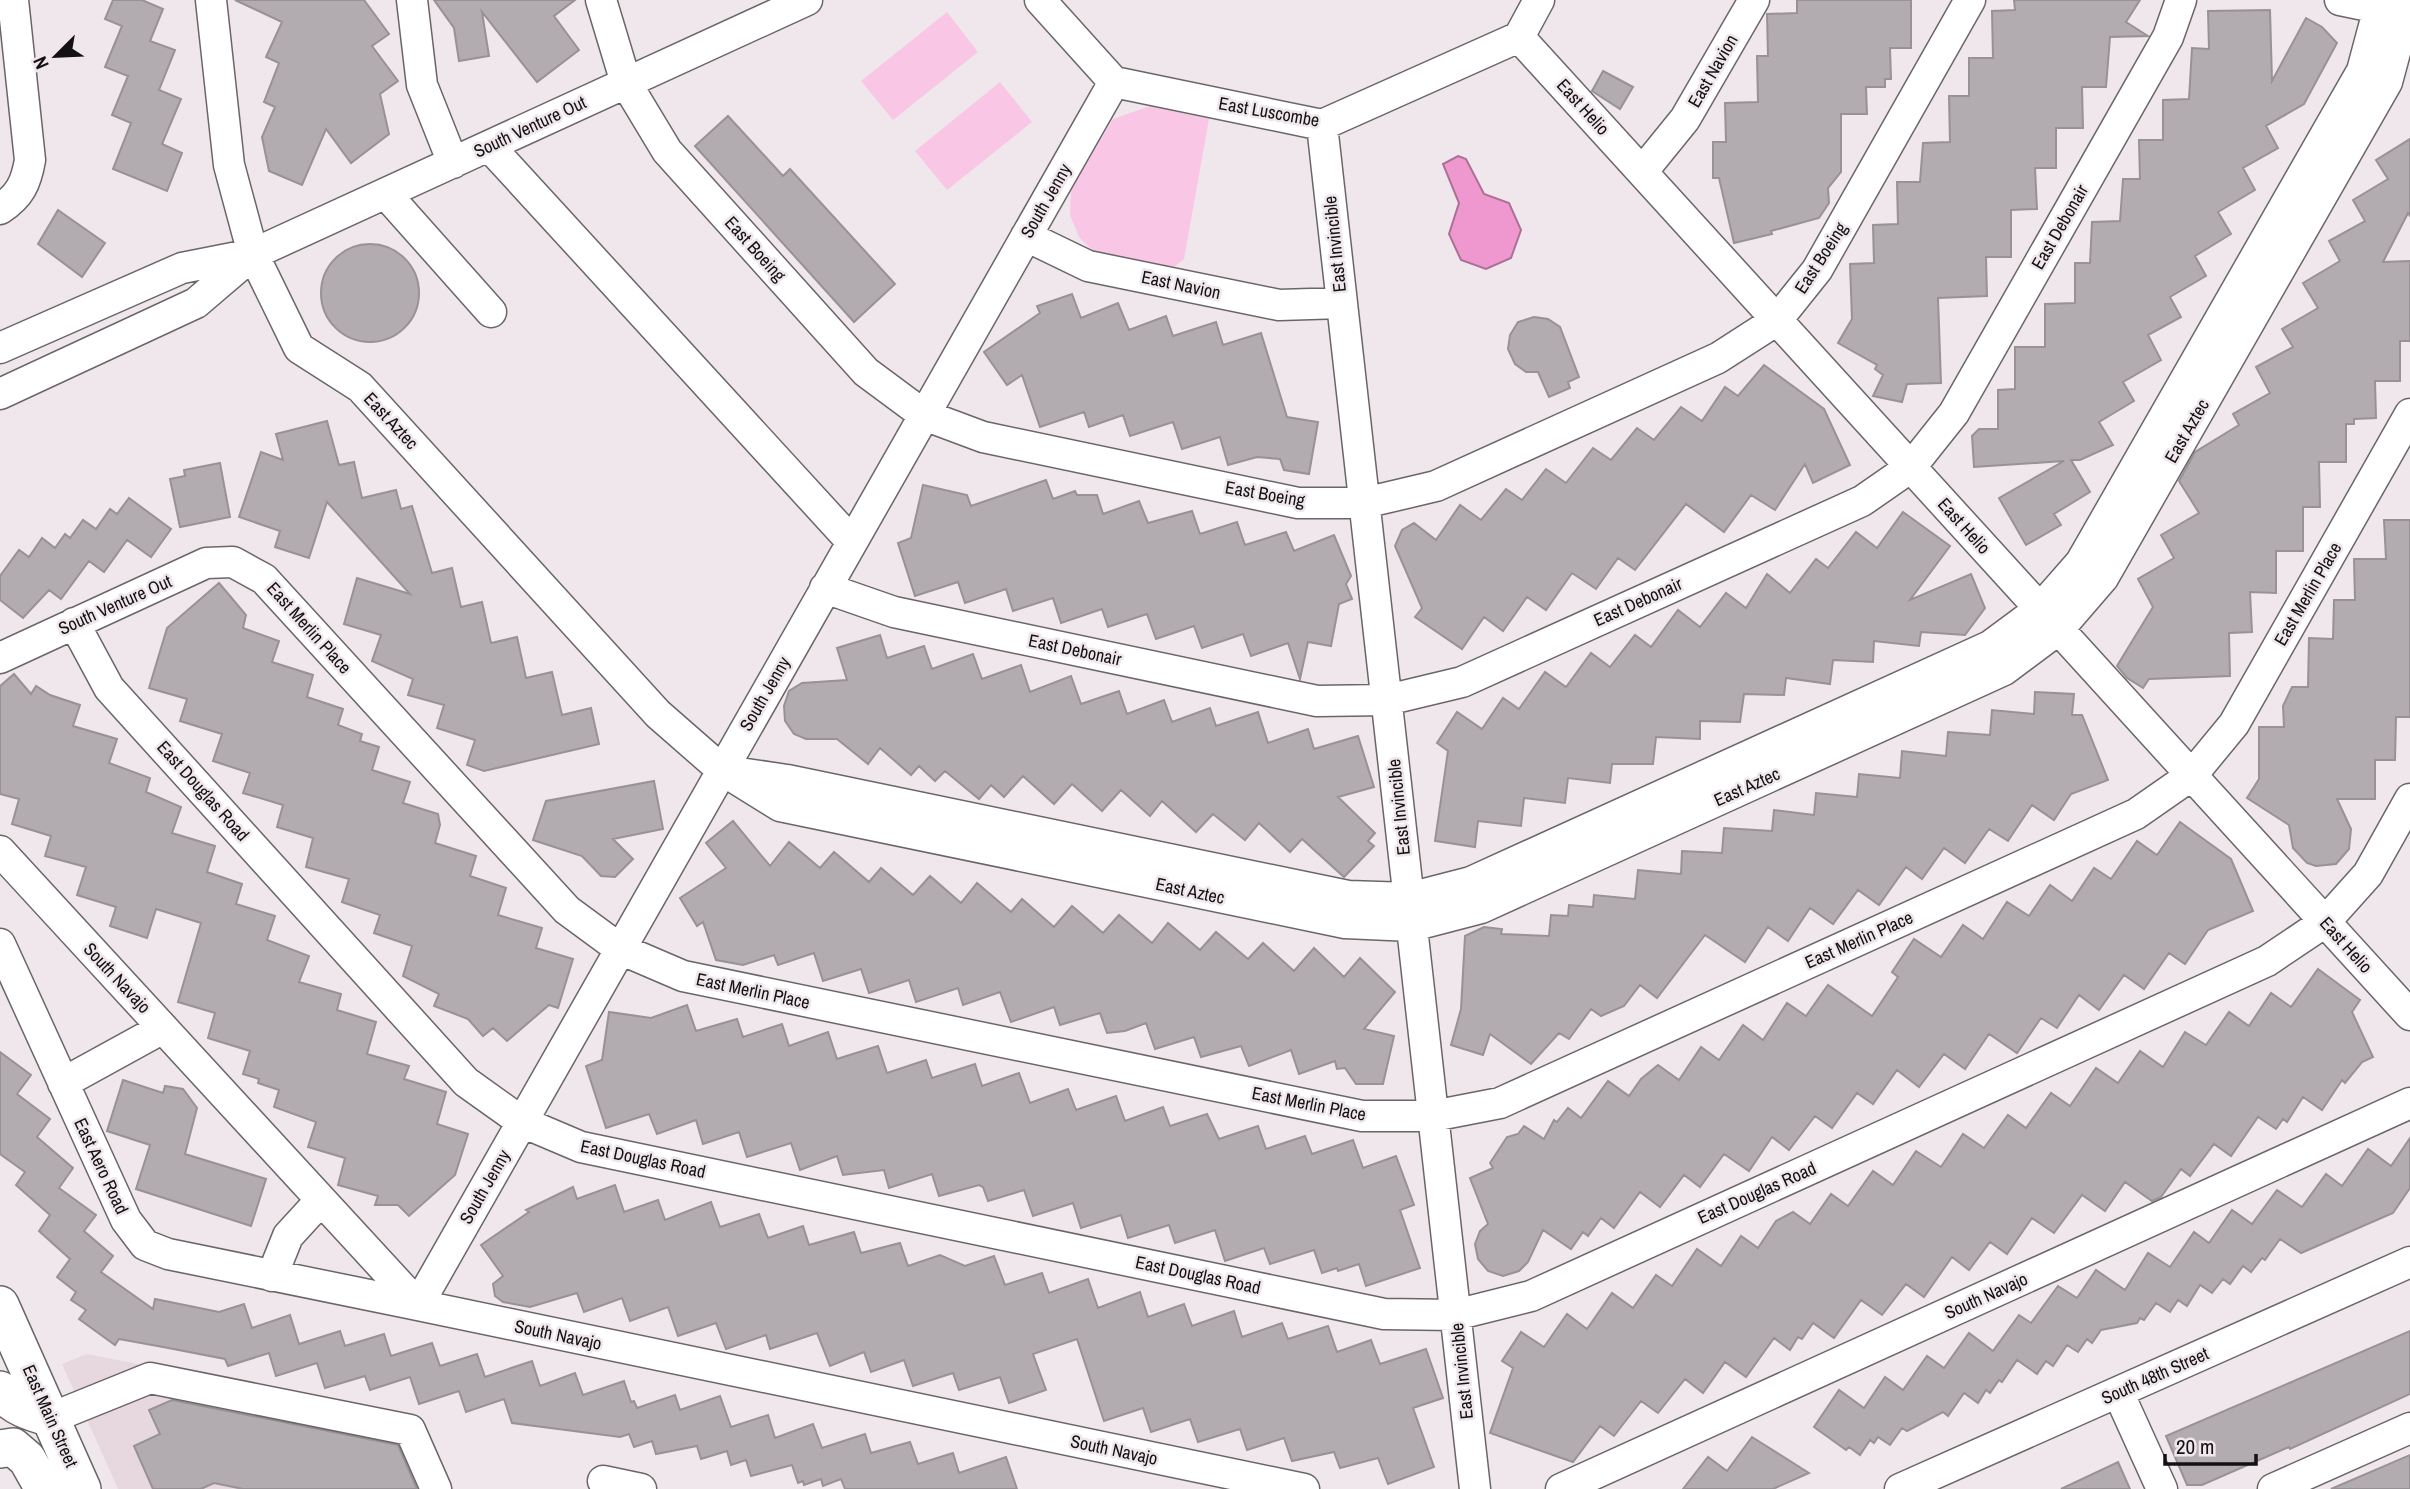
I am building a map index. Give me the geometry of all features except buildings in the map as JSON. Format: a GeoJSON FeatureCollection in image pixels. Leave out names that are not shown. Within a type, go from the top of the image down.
{"type":"FeatureCollection","features":[{"type":"Feature","properties":{"kind":"main road","name":"East Main Street"},"geometry":{"type":"LineString","coordinates":[[0,1305],[82,1489]]}},
{"type":"Feature","properties":{"kind":"main road"},"geometry":{"type":"LineString","coordinates":[[0,1390],[12,1403],[26,1411],[51,1418]]}},
{"type":"Feature","properties":{"kind":"main road"},"geometry":{"type":"LineString","coordinates":[[0,1448],[13,1447],[27,1459],[44,1489]]}},
{"type":"Feature","properties":{"kind":"street"},"geometry":{"type":"LineString","coordinates":[[0,209],[13,200],[25,184],[30,160],[13,0]]}},
{"type":"Feature","properties":{"kind":"street","name":"East Aztec"},"geometry":{"type":"LineString","coordinates":[[211,0],[229,165],[253,254],[299,348],[360,387],[658,714],[722,770],[780,806],[1345,923],[1410,912],[2049,619],[2398,7]]}},
{"type":"Feature","properties":{"kind":"street"},"geometry":{"type":"LineString","coordinates":[[412,0],[422,85],[453,163]]}},
{"type":"Feature","properties":{"kind":"street","name":"East Boeing"},"geometry":{"type":"LineString","coordinates":[[601,0],[626,83],[667,151],[866,372],[924,415],[982,437],[1298,503],[1364,503],[1448,481],[1717,358],[1777,320],[1817,270],[1970,0]]}},
{"type":"Feature","properties":{"kind":"street","name":"South Venture Out"},"geometry":{"type":"LineString","coordinates":[[0,348],[182,268],[253,254],[807,0]]}},
{"type":"Feature","properties":{"kind":"street"},"geometry":{"type":"LineString","coordinates":[[1040,0],[1114,82]]}},
{"type":"Feature","properties":{"kind":"street"},"geometry":{"type":"LineString","coordinates":[[1519,37],[1539,0]]}},
{"type":"Feature","properties":{"kind":"street","name":"East Navion"},"geometry":{"type":"LineString","coordinates":[[1642,172],[1685,119],[1754,0]]}},
{"type":"Feature","properties":{"kind":"street","name":"East Debonair"},"geometry":{"type":"LineString","coordinates":[[825,588],[894,612],[1317,701],[1387,700],[1462,682],[1862,501],[1911,467],[1961,401],[2168,37],[2181,0]]}},
{"type":"Feature","properties":{"kind":"street"},"geometry":{"type":"LineString","coordinates":[[2340,0],[2398,7]]}},
{"type":"Feature","properties":{"kind":"street","name":"East Luscombe"},"geometry":{"type":"LineString","coordinates":[[1114,82],[1322,125],[1519,37]]}},
{"type":"Feature","properties":{"kind":"street","name":"East Helio"},"geometry":{"type":"LineString","coordinates":[[1519,37],[2410,1015]]}},
{"type":"Feature","properties":{"kind":"street","name":"South Jenny"},"geometry":{"type":"LineString","coordinates":[[418,1305],[1114,82]]}},
{"type":"Feature","properties":{"kind":"street","name":"East Invincible"},"geometry":{"type":"LineString","coordinates":[[1322,125],[1475,1489]]}},
{"type":"Feature","properties":{"kind":"street"},"geometry":{"type":"LineString","coordinates":[[489,146],[852,542]]}},
{"type":"Feature","properties":{"kind":"street"},"geometry":{"type":"LineString","coordinates":[[386,194],[491,312]]}},
{"type":"Feature","properties":{"kind":"street","name":"East Navion"},"geometry":{"type":"LineString","coordinates":[[1026,236],[1088,266],[1279,305],[1342,303]]}},
{"type":"Feature","properties":{"kind":"street","name":"South Venture Out"},"geometry":{"type":"LineString","coordinates":[[0,394],[196,303],[253,254]]}},
{"type":"Feature","properties":{"kind":"street"},"geometry":{"type":"LineString","coordinates":[[48,327],[84,355]]}},
{"type":"Feature","properties":{"kind":"street","name":"East Merlin Place"},"geometry":{"type":"LineString","coordinates":[[233,562],[264,579],[567,911],[620,949],[683,976],[1362,1116],[1433,1116],[1500,1103],[2136,814],[2192,775],[2234,724],[2410,414]]}},
{"type":"Feature","properties":{"kind":"street","name":"South Venture Out"},"geometry":{"type":"LineString","coordinates":[[0,658],[206,563],[233,562]]}},
{"type":"Feature","properties":{"kind":"street","name":"East Douglas Road"},"geometry":{"type":"LineString","coordinates":[[74,623],[109,688],[466,1082],[522,1122],[581,1147],[1384,1314],[1455,1315],[1531,1296],[2267,961],[2325,922],[2368,874],[2410,799]]}},
{"type":"Feature","properties":{"kind":"street","name":"South Navajo"},"geometry":{"type":"LineString","coordinates":[[0,851],[418,1305],[1304,1489]]}},
{"type":"Feature","properties":{"kind":"street","name":"East Aero Road"},"geometry":{"type":"LineString","coordinates":[[0,944],[126,1220],[145,1245],[168,1254],[418,1305]]}},
{"type":"Feature","properties":{"kind":"street"},"geometry":{"type":"LineString","coordinates":[[63,1083],[163,1028]]}},
{"type":"Feature","properties":{"kind":"street","name":"South Navajo"},"geometry":{"type":"LineString","coordinates":[[1561,1489],[2410,1103]]}},
{"type":"Feature","properties":{"kind":"street"},"geometry":{"type":"LineString","coordinates":[[272,1276],[288,1236],[321,1200]]}},
{"type":"Feature","properties":{"kind":"street","name":"South 48th Street"},"geometry":{"type":"LineString","coordinates":[[1900,1489],[2410,1262]]}},
{"type":"Feature","properties":{"kind":"street"},"geometry":{"type":"LineString","coordinates":[[51,1418],[150,1378],[410,1430],[436,1489]]}},
{"type":"Feature","properties":{"kind":"street"},"geometry":{"type":"LineString","coordinates":[[2118,1392],[2162,1489]]}},
{"type":"Feature","properties":{"kind":"street"},"geometry":{"type":"LineString","coordinates":[[2273,1489],[2410,1429]]}},
{"type":"Feature","properties":{"kind":"street"},"geometry":{"type":"LineString","coordinates":[[603,1481],[641,1489]]}},
{"type":"Feature","properties":{"kind":"shaded area"},"geometry":{"type":"Polygon","coordinates":[[[947,12],[978,52],[893,120],[861,81],[947,12]]]}},
{"type":"Feature","properties":{"kind":"shaded area"},"geometry":{"type":"Polygon","coordinates":[[[1000,82],[1032,122],[947,190],[915,151],[1000,82]]]}},
{"type":"Feature","properties":{"kind":"shaded area"},"geometry":{"type":"Polygon","coordinates":[[[1150,106],[1209,119],[1184,259],[1173,268],[1092,250],[1079,237],[1070,215],[1071,190],[1113,119],[1150,106]]]}},
{"type":"Feature","properties":{"kind":"shaded area"},"geometry":{"type":"Polygon","coordinates":[[[1458,156],[1466,159],[1484,194],[1509,203],[1521,230],[1511,258],[1486,269],[1461,260],[1449,234],[1459,203],[1443,164],[1458,156]]]}},
{"type":"Feature","properties":{"kind":"shaded area"},"geometry":{"type":"Polygon","coordinates":[[[87,1354],[423,1420],[454,1489],[118,1489],[62,1364],[87,1354]]]}}]}
